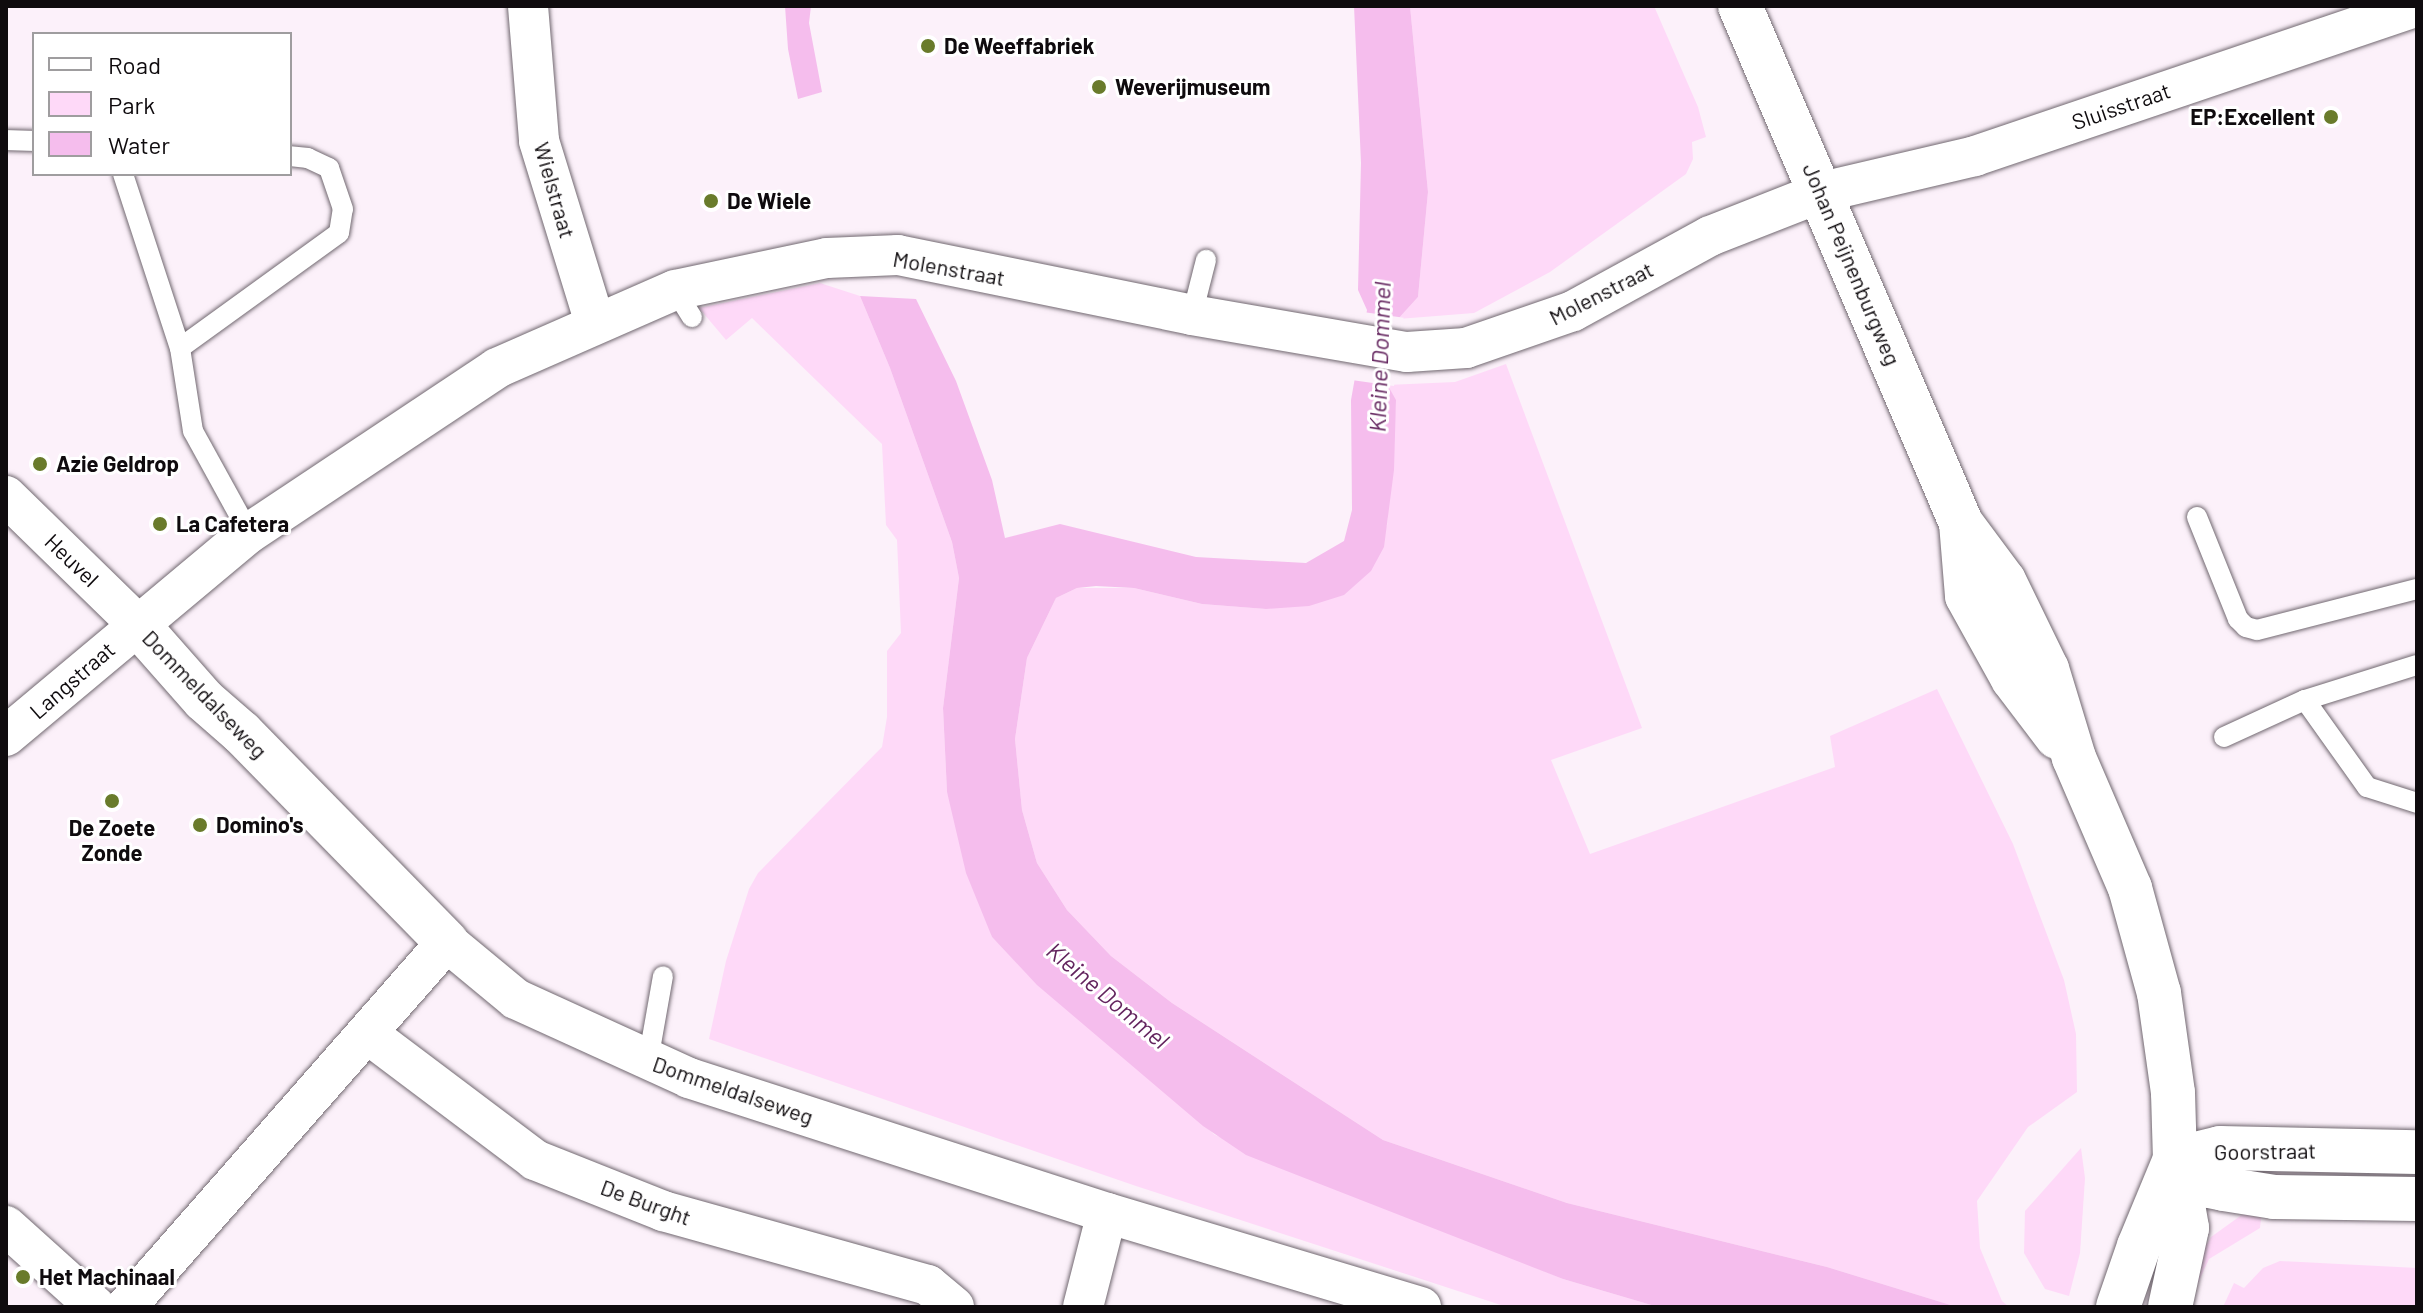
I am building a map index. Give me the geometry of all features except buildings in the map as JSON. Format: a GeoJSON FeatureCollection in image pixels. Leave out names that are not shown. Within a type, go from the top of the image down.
{"type":"FeatureCollection","features":[{"type":"Feature","properties":{"kind":"main road","name":"Johan Peijnenburgweg"},"geometry":{"type":"LineString","coordinates":[[1740,6],[1961,523],[1967,596],[2013,679],[2074,758],[2130,888],[2159,993],[2173,1093],[2175,1159],[2187,1228],[2170,1307]]}},
{"type":"Feature","properties":{"kind":"main road","name":"Dommeldalseweg"},"geometry":{"type":"LineString","coordinates":[[137,624],[204,700],[242,733],[447,942]]}},
{"type":"Feature","properties":{"kind":"main road","name":"Goorstraat"},"geometry":{"type":"LineString","coordinates":[[2175,1159],[2220,1148],[2417,1152]]}},
{"type":"Feature","properties":{"kind":"main road","name":"Johan Peijnenburgweg"},"geometry":{"type":"LineString","coordinates":[[2119,1306],[2139,1246],[2175,1159]]}},
{"type":"Feature","properties":{"kind":"main road","name":"Goorstraat"},"geometry":{"type":"LineString","coordinates":[[2175,1159],[2209,1186],[2224,1189],[2274,1197],[2417,1199]]}},
{"type":"Feature","properties":{"kind":"street","name":"Wielstraat"},"geometry":{"type":"LineString","coordinates":[[528,6],[539,141],[595,323]]}},
{"type":"Feature","properties":{"kind":"street","name":"Sluisstraat"},"geometry":{"type":"LineString","coordinates":[[1822,192],[1975,156],[2417,6]]}},
{"type":"Feature","properties":{"kind":"street","name":"Molenstraat"},"geometry":{"type":"LineString","coordinates":[[137,624],[249,533],[497,368],[595,323],[683,303],[789,264],[898,255],[1192,315],[1407,352],[1466,348],[1573,311],[1710,236],[1822,192]]}},
{"type":"Feature","properties":{"kind":"street","name":"Heuvel"},"geometry":{"type":"LineString","coordinates":[[6,496],[137,624]]}},
{"type":"Feature","properties":{"kind":"street","name":"Langstraat"},"geometry":{"type":"LineString","coordinates":[[6,736],[137,624]]}},
{"type":"Feature","properties":{"kind":"street"},"geometry":{"type":"LineString","coordinates":[[6,1226],[36,1254],[123,1305],[447,942]]}},
{"type":"Feature","properties":{"kind":"street","name":"Dommeldalseweg"},"geometry":{"type":"LineString","coordinates":[[447,942],[516,999],[689,1078],[1107,1213],[1421,1307]]}},
{"type":"Feature","properties":{"kind":"street","name":"De Burght"},"geometry":{"type":"LineString","coordinates":[[368,1034],[535,1160],[663,1211],[928,1285],[954,1307]]}},
{"type":"Feature","properties":{"kind":"street"},"geometry":{"type":"LineString","coordinates":[[1088,1305],[1107,1213]]}},
{"type":"Feature","properties":{"kind":"lane"},"geometry":{"type":"LineString","coordinates":[[6,140],[32,141]]}},
{"type":"Feature","properties":{"kind":"lane"},"geometry":{"type":"LineString","coordinates":[[180,348],[339,233],[343,209],[329,168],[308,158],[292,156]]}},
{"type":"Feature","properties":{"kind":"lane"},"geometry":{"type":"LineString","coordinates":[[124,176],[180,348],[193,431],[249,533]]}},
{"type":"Feature","properties":{"kind":"lane"},"geometry":{"type":"LineString","coordinates":[[1192,315],[1206,260]]}},
{"type":"Feature","properties":{"kind":"lane"},"geometry":{"type":"LineString","coordinates":[[2197,517],[2238,619],[2246,627],[2257,630],[2417,589]]}},
{"type":"Feature","properties":{"kind":"lane"},"geometry":{"type":"LineString","coordinates":[[2224,737],[2305,700],[2417,665]]}},
{"type":"Feature","properties":{"kind":"lane"},"geometry":{"type":"LineString","coordinates":[[2305,700],[2367,787],[2417,803]]}},
{"type":"Feature","properties":{"kind":"lane"},"geometry":{"type":"LineString","coordinates":[[648,1061],[663,976]]}},
{"type":"Feature","properties":{"kind":"green space"},"geometry":{"type":"Polygon","coordinates":[[[1410,6],[1654,6],[1698,107],[1706,137],[1692,142],[1693,159],[1686,174],[1550,272],[1474,313],[1398,319],[1418,297],[1428,192],[1410,6]]]}},
{"type":"Feature","properties":{"kind":"green space"},"geometry":{"type":"Polygon","coordinates":[[[820,283],[860,296],[890,368],[952,542],[959,578],[943,708],[947,792],[992,937],[1037,984],[1215,1135],[1563,1279],[1658,1307],[1507,1307],[1136,1186],[709,1039],[726,961],[749,889],[758,873],[882,747],[887,717],[887,651],[901,633],[897,540],[886,525],[882,444],[752,318],[726,340],[699,308],[820,283]]]}},
{"type":"Feature","properties":{"kind":"green space"},"geometry":{"type":"Polygon","coordinates":[[[1506,364],[1642,728],[1551,760],[1590,854],[1835,767],[1830,736],[1937,689],[2013,844],[2064,980],[2076,1034],[2077,1092],[2028,1127],[1977,1201],[1980,1248],[2002,1301],[2009,1307],[1957,1307],[1827,1267],[1567,1203],[1383,1140],[1172,1003],[1111,956],[1067,910],[1037,863],[1022,810],[1015,739],[1027,658],[1056,598],[1077,588],[1134,588],[1202,604],[1266,609],[1387,526],[1396,401],[1387,385],[1455,382],[1506,364]]]}},
{"type":"Feature","properties":{"kind":"green space"},"geometry":{"type":"Polygon","coordinates":[[[2081,1148],[2085,1178],[2080,1253],[2069,1296],[2045,1289],[2024,1253],[2025,1211],[2081,1148]]]}},
{"type":"Feature","properties":{"kind":"green space"},"geometry":{"type":"Polygon","coordinates":[[[2262,1210],[2260,1228],[2209,1259],[2192,1296],[2199,1256],[2211,1237],[2243,1214],[2262,1210]]]}},
{"type":"Feature","properties":{"kind":"green space"},"geometry":{"type":"Polygon","coordinates":[[[2280,1261],[2417,1268],[2417,1307],[2223,1307],[2234,1283],[2244,1288],[2263,1268],[2280,1261]]]}},
{"type":"Feature","properties":{"kind":"water"},"geometry":{"type":"Polygon","coordinates":[[[785,6],[811,6],[809,23],[822,92],[798,99],[788,49],[785,6]]]}},
{"type":"Feature","properties":{"kind":"water","name":"Kleine Dommel"},"geometry":{"type":"Polygon","coordinates":[[[1354,6],[1410,6],[1428,192],[1418,297],[1398,319],[1387,384],[1396,400],[1394,470],[1384,547],[1371,571],[1344,595],[1309,606],[1266,609],[1202,604],[1134,588],[1096,586],[1077,588],[1056,598],[1027,658],[1015,739],[1022,810],[1037,863],[1067,910],[1111,956],[1172,1003],[1383,1140],[1567,1203],[1827,1267],[1957,1307],[1658,1307],[1563,1279],[1246,1155],[1203,1126],[1037,985],[992,937],[966,873],[947,792],[943,708],[959,578],[952,542],[890,368],[860,296],[916,299],[956,381],[992,480],[1005,538],[1060,524],[1196,557],[1306,563],[1344,541],[1352,510],[1351,400],[1367,310],[1358,290],[1361,163],[1354,6]]]}},
{"type":"Feature","properties":{"kind":"pier"},"geometry":{"type":"Polygon","coordinates":[[[1363,312],[1404,318],[1394,386],[1353,380],[1363,312]]]}},
{"type":"Feature","properties":{"kind":"place","name":"De Weeffabriek"},"geometry":{"type":"Point","coordinates":[928,46]}},
{"type":"Feature","properties":{"kind":"place","name":"Weverijmuseum"},"geometry":{"type":"Point","coordinates":[1099,87]}},
{"type":"Feature","properties":{"kind":"place","name":"EP:Excellent"},"geometry":{"type":"Point","coordinates":[2331,117]}},
{"type":"Feature","properties":{"kind":"place","name":"De Wiele"},"geometry":{"type":"Point","coordinates":[711,201]}},
{"type":"Feature","properties":{"kind":"place","name":"Azie Geldrop"},"geometry":{"type":"Point","coordinates":[40,464]}},
{"type":"Feature","properties":{"kind":"place","name":"La Cafetera"},"geometry":{"type":"Point","coordinates":[160,524]}},
{"type":"Feature","properties":{"kind":"place","name":"De Zoete Zonde"},"geometry":{"type":"Point","coordinates":[112,801]}},
{"type":"Feature","properties":{"kind":"place","name":"Domino's"},"geometry":{"type":"Point","coordinates":[200,825]}},
{"type":"Feature","properties":{"kind":"place","name":"Het Machinaal"},"geometry":{"type":"Point","coordinates":[23,1277]}}]}
